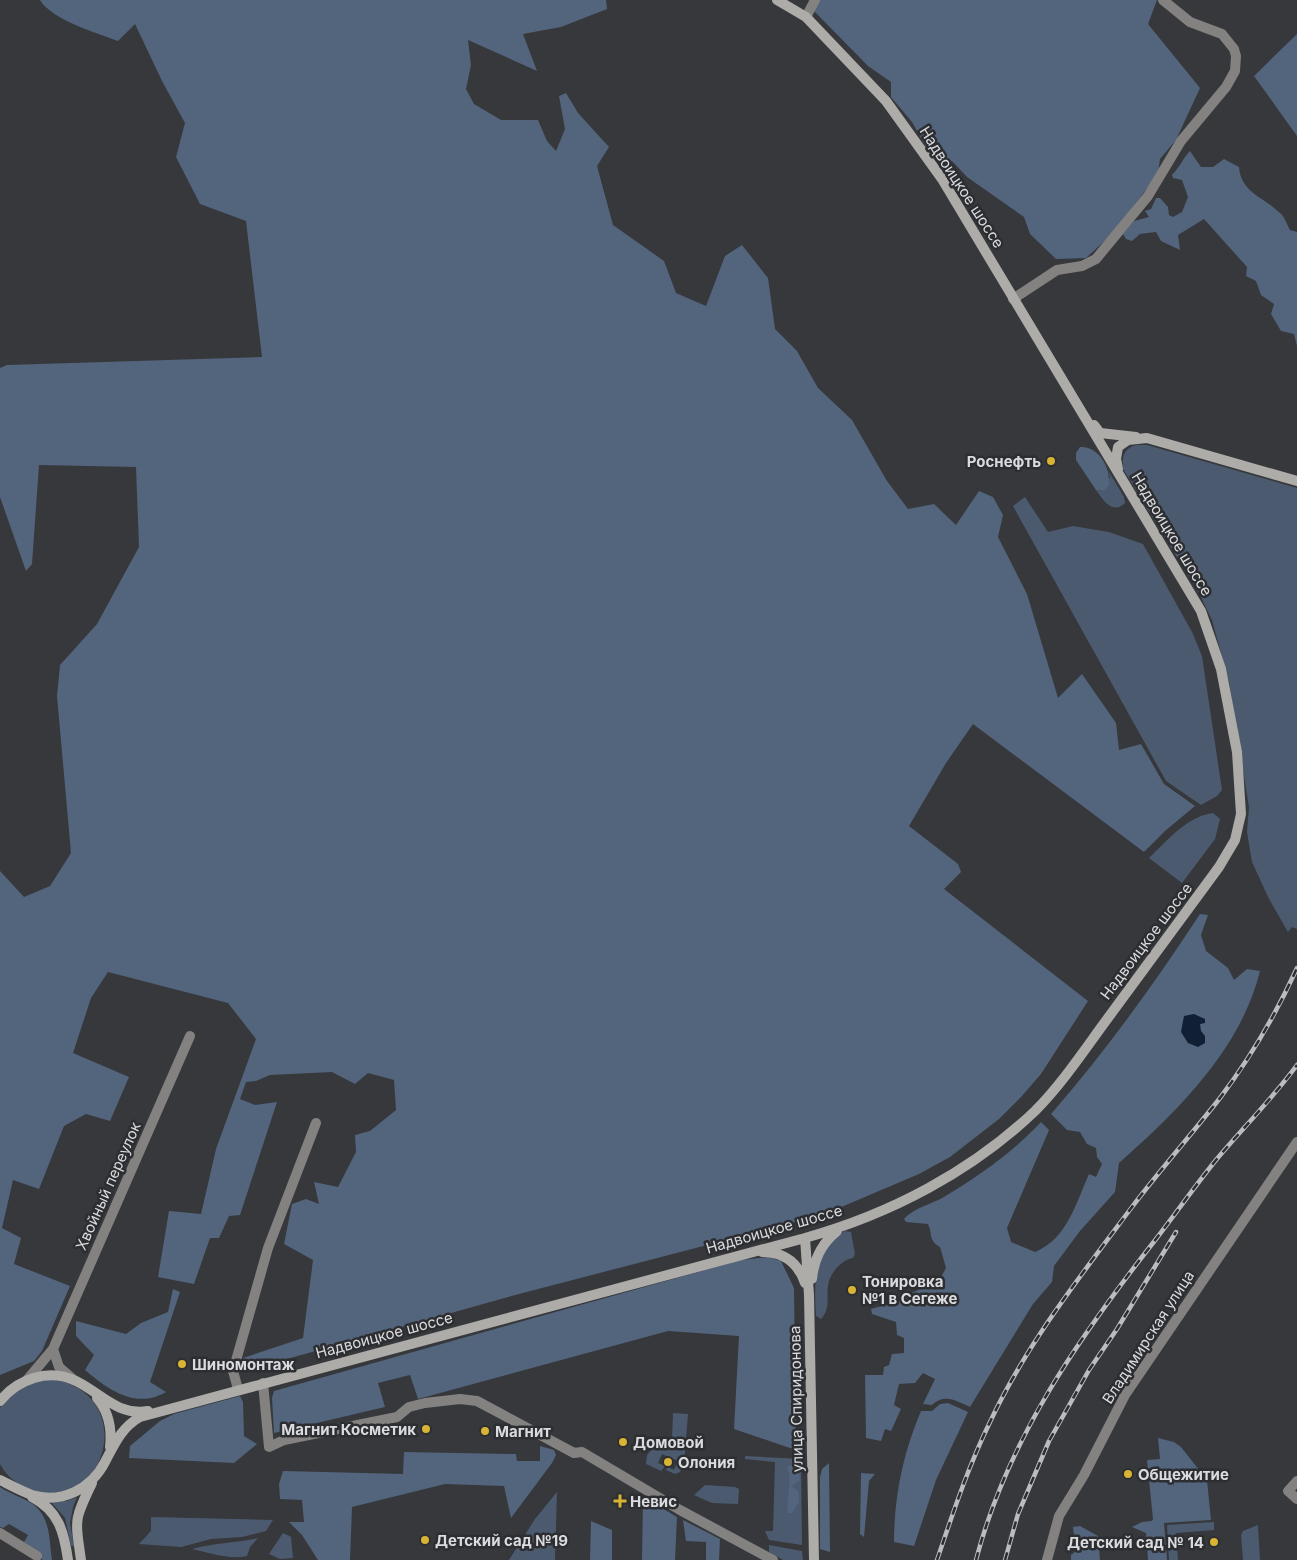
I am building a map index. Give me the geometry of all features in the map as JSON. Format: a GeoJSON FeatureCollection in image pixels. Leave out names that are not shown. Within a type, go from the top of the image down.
{"type":"FeatureCollection","features":[{"type":"Feature","properties":{"kind":"main road","name":"Надвоицкое шоссе"},"geometry":{"type":"LineString","coordinates":[[176,1406],[841,1228],[921,1193],[972,1162],[1035,1111],[1086,1047],[1219,866],[1235,840],[1241,814],[1237,752],[1222,669],[1201,612],[942,179],[886,100],[806,17],[777,0]]}},
{"type":"Feature","properties":{"kind":"main road"},"geometry":{"type":"LineString","coordinates":[[1079,408],[1100,433],[1147,438],[1297,481]]}},
{"type":"Feature","properties":{"kind":"main road"},"geometry":{"type":"LineString","coordinates":[[1119,474],[1116,459],[1118,447],[1128,440],[1147,438]]}},
{"type":"Feature","properties":{"kind":"main road"},"geometry":{"type":"LineString","coordinates":[[809,1295],[818,1253],[828,1238],[841,1228]]}},
{"type":"Feature","properties":{"kind":"main road","name":"улица Спиридонова"},"geometry":{"type":"LineString","coordinates":[[805,1238],[809,1295],[814,1560]]}},
{"type":"Feature","properties":{"kind":"main road"},"geometry":{"type":"LineString","coordinates":[[744,1254],[770,1252],[786,1256],[800,1270],[809,1295]]}},
{"type":"Feature","properties":{"kind":"main road"},"geometry":{"type":"LineString","coordinates":[[0,1401],[11,1389],[27,1380],[46,1376],[74,1380],[113,1406],[126,1410],[140,1412],[176,1406]]}},
{"type":"Feature","properties":{"kind":"main road"},"geometry":{"type":"LineString","coordinates":[[93,1393],[104,1408],[110,1425],[110,1449],[106,1460]]}},
{"type":"Feature","properties":{"kind":"main road"},"geometry":{"type":"LineString","coordinates":[[81,1560],[76,1522],[79,1508],[121,1432],[133,1421],[176,1406]]}},
{"type":"Feature","properties":{"kind":"main road"},"geometry":{"type":"LineString","coordinates":[[0,1472],[18,1488],[37,1499],[56,1517],[62,1529],[68,1560]]}},
{"type":"Feature","properties":{"kind":"main road"},"geometry":{"type":"LineString","coordinates":[[0,1480],[32,1495],[54,1497],[76,1492],[94,1479]]}},
{"type":"Feature","properties":{"kind":"street"},"geometry":{"type":"LineString","coordinates":[[806,17],[815,0]]}},
{"type":"Feature","properties":{"kind":"street"},"geometry":{"type":"LineString","coordinates":[[1014,299],[1057,270],[1082,266],[1096,259],[1148,196],[1181,141],[1226,87],[1235,71],[1236,56],[1234,49],[1222,34],[1190,22],[1163,0]]}},
{"type":"Feature","properties":{"kind":"street","name":"Хвойный переулок"},"geometry":{"type":"LineString","coordinates":[[27,1380],[53,1349],[190,1036]]}},
{"type":"Feature","properties":{"kind":"street"},"geometry":{"type":"LineString","coordinates":[[238,1389],[233,1371],[268,1248],[316,1123]]}},
{"type":"Feature","properties":{"kind":"street","name":"Владимирская улица"},"geometry":{"type":"LineString","coordinates":[[1047,1560],[1059,1516],[1084,1475],[1125,1395],[1297,1142]]}},
{"type":"Feature","properties":{"kind":"street"},"geometry":{"type":"LineString","coordinates":[[53,1349],[59,1367],[74,1380]]}},
{"type":"Feature","properties":{"kind":"street"},"geometry":{"type":"LineString","coordinates":[[264,1382],[269,1447],[284,1440],[397,1416],[409,1407],[443,1401],[477,1401],[574,1454],[582,1452],[680,1510],[772,1560]]}},
{"type":"Feature","properties":{"kind":"street"},"geometry":{"type":"LineString","coordinates":[[1297,1481],[1288,1491],[1297,1499]]}},
{"type":"Feature","properties":{"kind":"street"},"geometry":{"type":"LineString","coordinates":[[0,1533],[37,1556]]}},
{"type":"Feature","properties":{"kind":"shaded area"},"geometry":{"type":"Polygon","coordinates":[[[40,0],[606,0],[607,9],[561,27],[523,34],[537,71],[468,40],[471,65],[466,89],[474,104],[501,120],[538,120],[547,141],[556,151],[565,129],[559,96],[566,93],[578,113],[609,147],[597,166],[613,225],[664,261],[676,293],[706,306],[725,256],[742,245],[768,278],[775,329],[797,351],[818,388],[852,420],[887,481],[908,509],[934,504],[956,525],[979,491],[993,497],[1003,515],[998,537],[1027,594],[1058,698],[1082,674],[1116,723],[1119,750],[1141,744],[1164,784],[1195,806],[1165,831],[1144,852],[973,724],[946,763],[909,826],[958,864],[961,872],[944,889],[1088,1001],[1041,1074],[999,1119],[950,1157],[919,1174],[832,1211],[519,1294],[241,1372],[243,1358],[303,1338],[313,1260],[284,1244],[292,1204],[306,1199],[319,1204],[314,1182],[338,1187],[356,1152],[355,1135],[370,1131],[396,1110],[394,1080],[368,1073],[355,1084],[332,1072],[270,1075],[256,1081],[246,1082],[240,1099],[255,1105],[277,1102],[240,1215],[229,1216],[219,1238],[210,1238],[194,1284],[158,1277],[169,1211],[201,1214],[216,1149],[256,1039],[228,1003],[108,972],[91,998],[73,1053],[129,1077],[110,1121],[86,1114],[64,1126],[39,1189],[13,1180],[2,1228],[21,1238],[14,1264],[70,1286],[42,1351],[34,1361],[0,1375],[0,871],[24,897],[50,886],[71,853],[57,696],[60,665],[97,624],[139,547],[136,467],[39,465],[32,564],[26,571],[0,497],[0,368],[7,365],[262,357],[246,221],[200,204],[176,157],[185,123],[162,81],[135,24],[118,41],[64,20],[54,14],[40,0]]]}},
{"type":"Feature","properties":{"kind":"shaded area"},"geometry":{"type":"Polygon","coordinates":[[[817,0],[1157,0],[1148,24],[1200,88],[1176,140],[1160,159],[1158,174],[1111,235],[1086,258],[1056,259],[1030,234],[1024,217],[967,177],[953,162],[926,147],[912,122],[891,97],[891,82],[868,66],[813,10],[817,0]]]}},
{"type":"Feature","properties":{"kind":"shaded area"},"geometry":{"type":"Polygon","coordinates":[[[1297,34],[1297,136],[1254,76],[1297,34]]]}},
{"type":"Feature","properties":{"kind":"shaded area"},"geometry":{"type":"Polygon","coordinates":[[[1190,151],[1201,167],[1213,167],[1224,159],[1239,167],[1244,183],[1249,189],[1274,207],[1285,219],[1290,230],[1297,232],[1297,346],[1294,334],[1281,331],[1271,314],[1274,304],[1261,295],[1256,281],[1246,276],[1247,267],[1204,219],[1178,235],[1180,250],[1161,241],[1156,232],[1140,234],[1132,241],[1126,239],[1123,234],[1134,221],[1149,217],[1145,211],[1151,209],[1156,198],[1160,198],[1168,207],[1169,215],[1173,217],[1182,212],[1188,197],[1182,180],[1173,178],[1172,175],[1190,151]]]}},
{"type":"Feature","properties":{"kind":"shaded area"},"geometry":{"type":"Polygon","coordinates":[[[1136,445],[1147,445],[1297,488],[1297,929],[1292,927],[1288,932],[1269,899],[1252,862],[1247,832],[1249,807],[1229,682],[1212,620],[1199,593],[1123,469],[1124,454],[1128,449],[1136,445]]]}},
{"type":"Feature","properties":{"kind":"shaded area"},"geometry":{"type":"Polygon","coordinates":[[[1080,447],[1093,450],[1106,465],[1109,485],[1104,491],[1096,490],[1076,460],[1076,453],[1080,447]]]}},
{"type":"Feature","properties":{"kind":"shaded area"},"geometry":{"type":"Polygon","coordinates":[[[1108,470],[1124,497],[1125,503],[1120,506],[1112,507],[1108,505],[1096,490],[1104,491],[1110,477],[1108,470]]]}},
{"type":"Feature","properties":{"kind":"shaded area"},"geometry":{"type":"Polygon","coordinates":[[[1025,497],[1048,532],[1073,526],[1109,532],[1143,544],[1192,632],[1202,656],[1222,790],[1217,796],[1201,805],[1166,781],[1013,506],[1025,497]]]}},
{"type":"Feature","properties":{"kind":"shaded area"},"geometry":{"type":"Polygon","coordinates":[[[1213,813],[1220,819],[1215,839],[1182,883],[1149,858],[1186,824],[1203,815],[1213,813]]]}},
{"type":"Feature","properties":{"kind":"shaded area"},"geometry":{"type":"Polygon","coordinates":[[[1200,914],[1208,915],[1201,935],[1206,951],[1228,968],[1234,980],[1247,969],[1260,971],[1251,1000],[1238,1027],[1222,1053],[1184,1100],[1119,1163],[1115,1192],[1080,1231],[1054,1266],[1052,1282],[1033,1304],[970,1407],[951,1399],[941,1399],[932,1405],[923,1404],[935,1379],[923,1373],[915,1383],[899,1384],[894,1405],[901,1409],[891,1431],[885,1429],[881,1441],[866,1438],[865,1375],[883,1375],[884,1367],[889,1365],[892,1354],[904,1353],[904,1338],[897,1335],[896,1322],[872,1314],[871,1309],[892,1303],[940,1279],[946,1268],[940,1247],[932,1240],[928,1224],[906,1222],[904,1219],[917,1209],[944,1197],[983,1172],[1019,1143],[1041,1122],[1049,1130],[1007,1228],[1011,1242],[1035,1252],[1055,1238],[1063,1229],[1075,1208],[1089,1174],[1096,1177],[1102,1164],[1097,1157],[1096,1148],[1087,1144],[1080,1132],[1067,1130],[1051,1114],[1129,1017],[1200,914]]]}},
{"type":"Feature","properties":{"kind":"shaded area"},"geometry":{"type":"Polygon","coordinates":[[[1194,1014],[1205,1019],[1205,1023],[1200,1024],[1201,1031],[1205,1036],[1205,1043],[1198,1047],[1188,1043],[1181,1032],[1184,1016],[1194,1014]]]}},
{"type":"Feature","properties":{"kind":"shaded area"},"geometry":{"type":"Polygon","coordinates":[[[845,1231],[851,1232],[855,1254],[853,1258],[845,1261],[833,1272],[828,1286],[826,1311],[821,1319],[816,1316],[815,1292],[821,1257],[834,1238],[845,1231]]]}},
{"type":"Feature","properties":{"kind":"shaded area"},"geometry":{"type":"Polygon","coordinates":[[[768,1257],[781,1261],[794,1288],[796,1450],[734,1429],[739,1336],[668,1331],[418,1399],[410,1375],[378,1383],[385,1407],[274,1433],[272,1398],[274,1391],[741,1260],[768,1257]]]}},
{"type":"Feature","properties":{"kind":"shaded area"},"geometry":{"type":"Polygon","coordinates":[[[173,1289],[180,1292],[150,1382],[166,1392],[144,1399],[133,1398],[112,1390],[85,1370],[94,1355],[76,1336],[76,1321],[126,1334],[141,1323],[168,1312],[173,1289]]]}},
{"type":"Feature","properties":{"kind":"shaded area"},"geometry":{"type":"Polygon","coordinates":[[[49,1379],[77,1387],[95,1403],[103,1424],[104,1446],[96,1467],[82,1483],[62,1492],[36,1491],[25,1487],[11,1478],[0,1464],[0,1408],[4,1401],[21,1388],[49,1379]]]}},
{"type":"Feature","properties":{"kind":"shaded area"},"geometry":{"type":"Polygon","coordinates":[[[240,1396],[243,1402],[244,1436],[257,1444],[234,1463],[129,1458],[130,1446],[160,1421],[174,1414],[240,1396]]]}},
{"type":"Feature","properties":{"kind":"shaded area"},"geometry":{"type":"Polygon","coordinates":[[[948,1403],[968,1412],[936,1480],[914,1546],[894,1542],[894,1525],[901,1475],[909,1443],[921,1411],[932,1411],[940,1404],[948,1403]]]}},
{"type":"Feature","properties":{"kind":"shaded area"},"geometry":{"type":"Polygon","coordinates":[[[673,1413],[688,1414],[686,1439],[672,1439],[673,1413]]]}},
{"type":"Feature","properties":{"kind":"shaded area"},"geometry":{"type":"Polygon","coordinates":[[[1158,1438],[1174,1442],[1181,1447],[1207,1480],[1211,1520],[1164,1523],[1167,1560],[1148,1560],[1146,1533],[1132,1527],[1142,1522],[1152,1521],[1153,1519],[1147,1460],[1160,1459],[1158,1438]]]}},
{"type":"Feature","properties":{"kind":"shaded area"},"geometry":{"type":"Polygon","coordinates":[[[681,1445],[685,1448],[685,1460],[680,1472],[675,1474],[666,1470],[668,1467],[674,1470],[678,1461],[662,1454],[658,1463],[665,1466],[661,1471],[646,1464],[647,1455],[653,1448],[681,1445]]]}},
{"type":"Feature","properties":{"kind":"shaded area"},"geometry":{"type":"Polygon","coordinates":[[[540,1446],[554,1450],[556,1455],[511,1518],[504,1486],[445,1484],[352,1507],[350,1560],[318,1560],[302,1535],[289,1522],[304,1522],[302,1500],[280,1499],[279,1484],[283,1471],[403,1474],[404,1452],[516,1454],[517,1461],[540,1461],[540,1446]]]}},
{"type":"Feature","properties":{"kind":"shaded area"},"geometry":{"type":"Polygon","coordinates":[[[745,1456],[801,1459],[802,1545],[769,1540],[765,1531],[773,1531],[775,1462],[745,1459],[745,1456]]]}},
{"type":"Feature","properties":{"kind":"shaded area"},"geometry":{"type":"Polygon","coordinates":[[[829,1463],[830,1552],[820,1549],[820,1477],[822,1469],[829,1463]]]}},
{"type":"Feature","properties":{"kind":"shaded area"},"geometry":{"type":"Polygon","coordinates":[[[792,1465],[799,1471],[800,1480],[792,1486],[799,1492],[799,1502],[792,1513],[788,1513],[789,1472],[787,1467],[792,1465]]]}},
{"type":"Feature","properties":{"kind":"shaded area"},"geometry":{"type":"Polygon","coordinates":[[[861,1473],[875,1474],[869,1481],[864,1537],[860,1534],[861,1473]]]}},
{"type":"Feature","properties":{"kind":"shaded area"},"geometry":{"type":"Polygon","coordinates":[[[705,1485],[735,1487],[739,1489],[738,1504],[712,1503],[694,1495],[705,1485]]]}},
{"type":"Feature","properties":{"kind":"shaded area"},"geometry":{"type":"Polygon","coordinates":[[[0,1487],[38,1508],[46,1521],[52,1560],[42,1560],[40,1553],[24,1542],[28,1535],[9,1524],[3,1528],[0,1527],[0,1487]]]}},
{"type":"Feature","properties":{"kind":"shaded area"},"geometry":{"type":"Polygon","coordinates":[[[557,1492],[555,1560],[509,1560],[535,1519],[557,1492]]]}},
{"type":"Feature","properties":{"kind":"shaded area"},"geometry":{"type":"Polygon","coordinates":[[[77,1497],[70,1523],[74,1546],[71,1546],[65,1518],[51,1502],[67,1501],[77,1497]]]}},
{"type":"Feature","properties":{"kind":"shaded area"},"geometry":{"type":"Polygon","coordinates":[[[643,1497],[677,1517],[675,1560],[642,1560],[643,1497]]]}},
{"type":"Feature","properties":{"kind":"shaded area"},"geometry":{"type":"Polygon","coordinates":[[[151,1517],[273,1520],[266,1531],[242,1537],[211,1539],[181,1547],[139,1544],[151,1531],[151,1517]]]}},
{"type":"Feature","properties":{"kind":"shaded area"},"geometry":{"type":"Polygon","coordinates":[[[683,1520],[720,1539],[719,1560],[706,1560],[706,1542],[686,1541],[683,1520]]]}},
{"type":"Feature","properties":{"kind":"shaded area"},"geometry":{"type":"Polygon","coordinates":[[[591,1521],[612,1530],[612,1560],[590,1560],[591,1521]]]}},
{"type":"Feature","properties":{"kind":"shaded area"},"geometry":{"type":"Polygon","coordinates":[[[1214,1522],[1214,1530],[1176,1533],[1178,1560],[1169,1560],[1167,1525],[1214,1522]]]}},
{"type":"Feature","properties":{"kind":"shaded area"},"geometry":{"type":"Polygon","coordinates":[[[1258,1525],[1260,1560],[1243,1560],[1241,1535],[1243,1531],[1258,1525]]]}},
{"type":"Feature","properties":{"kind":"shaded area"},"geometry":{"type":"Polygon","coordinates":[[[1080,1526],[1098,1536],[1100,1560],[1071,1560],[1071,1555],[1076,1551],[1073,1527],[1080,1526]]]}},
{"type":"Feature","properties":{"kind":"shaded area"},"geometry":{"type":"Polygon","coordinates":[[[283,1533],[291,1537],[293,1558],[280,1559],[269,1554],[283,1533]]]}},
{"type":"Feature","properties":{"kind":"shaded area"},"geometry":{"type":"Polygon","coordinates":[[[258,1538],[250,1547],[247,1556],[241,1557],[227,1557],[192,1549],[208,1545],[258,1538]]]}},
{"type":"Feature","properties":{"kind":"shaded area"},"geometry":{"type":"Polygon","coordinates":[[[769,1545],[802,1551],[803,1560],[783,1560],[769,1552],[769,1545]]]}},
{"type":"Feature","properties":{"kind":"railway"},"geometry":{"type":"LineString","coordinates":[[937,1560],[975,1456],[1004,1393],[1020,1365],[1055,1311],[1093,1258],[1231,1083],[1262,1035],[1297,968]]}},
{"type":"Feature","properties":{"kind":"railway"},"geometry":{"type":"LineString","coordinates":[[976,1560],[990,1515],[1007,1472],[1027,1430],[1074,1351],[1100,1313],[1208,1170],[1278,1090],[1297,1065]]}},
{"type":"Feature","properties":{"kind":"railway"},"geometry":{"type":"LineString","coordinates":[[1005,1560],[1018,1514],[1049,1441],[1089,1370],[1117,1329],[1176,1232]]}},
{"type":"Feature","properties":{"kind":"place","name":"Роснефть"},"geometry":{"type":"Point","coordinates":[1051,461]}},
{"type":"Feature","properties":{"kind":"place","name":"Тонировка №1 в Сегеже"},"geometry":{"type":"Point","coordinates":[852,1290]}},
{"type":"Feature","properties":{"kind":"place","name":"Шиномонтаж"},"geometry":{"type":"Point","coordinates":[182,1364]}},
{"type":"Feature","properties":{"kind":"place","name":"Магнит Косметик"},"geometry":{"type":"Point","coordinates":[426,1429]}},
{"type":"Feature","properties":{"kind":"place","name":"Магнит"},"geometry":{"type":"Point","coordinates":[485,1431]}},
{"type":"Feature","properties":{"kind":"place","name":"Домовой"},"geometry":{"type":"Point","coordinates":[623,1442]}},
{"type":"Feature","properties":{"kind":"place","name":"Олония"},"geometry":{"type":"Point","coordinates":[668,1462]}},
{"type":"Feature","properties":{"kind":"place","name":"Общежитие"},"geometry":{"type":"Point","coordinates":[1128,1474]}},
{"type":"Feature","properties":{"kind":"place","name":"Невис"},"geometry":{"type":"Point","coordinates":[620,1501]}},
{"type":"Feature","properties":{"kind":"place","name":"Детский сад №19"},"geometry":{"type":"Point","coordinates":[425,1540]}},
{"type":"Feature","properties":{"kind":"place","name":"Детский сад № 14"},"geometry":{"type":"Point","coordinates":[1214,1542]}}]}
